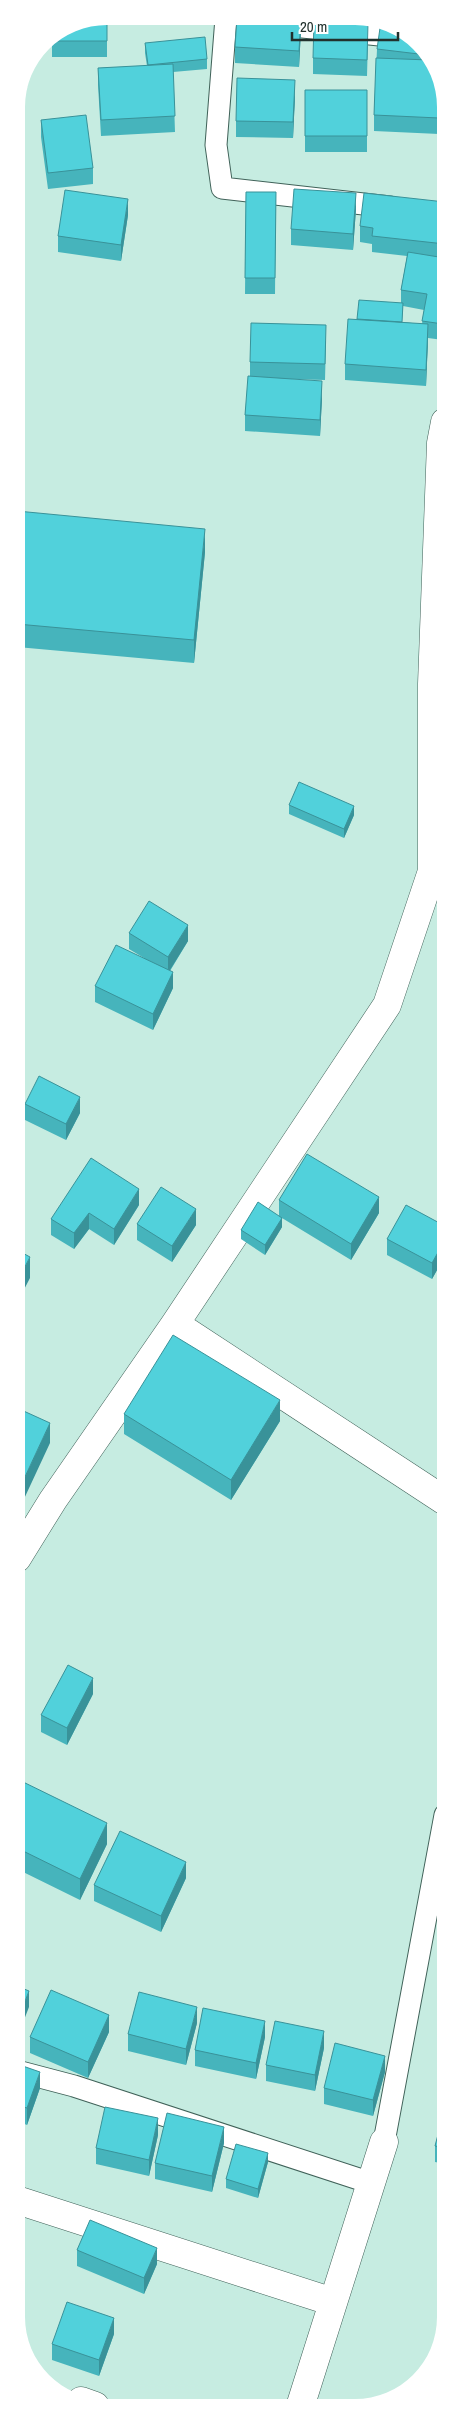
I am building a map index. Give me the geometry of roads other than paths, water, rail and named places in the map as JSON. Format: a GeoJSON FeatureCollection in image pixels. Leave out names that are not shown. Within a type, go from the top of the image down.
{"type":"FeatureCollection","features":[{"type":"Feature","properties":{"kind":"street"},"geometry":{"type":"LineString","coordinates":[[25,1545],[53,1500],[175,1324],[386,1005],[432,871],[432,684],[437,550]]}},
{"type":"Feature","properties":{"kind":"street"},"geometry":{"type":"LineString","coordinates":[[175,1324],[437,1496]]}},
{"type":"Feature","properties":{"kind":"street"},"geometry":{"type":"LineString","coordinates":[[303,2399],[384,2142]]}},
{"type":"Feature","properties":{"kind":"street"},"geometry":{"type":"LineString","coordinates":[[25,2203],[333,2302]]}},
{"type":"Feature","properties":{"kind":"lane"},"geometry":{"type":"LineString","coordinates":[[238,25],[216,146],[222,188],[405,208]]}},
{"type":"Feature","properties":{"kind":"lane"},"geometry":{"type":"LineString","coordinates":[[286,25],[397,37]]}},
{"type":"Feature","properties":{"kind":"lane"},"geometry":{"type":"LineString","coordinates":[[384,2142],[437,1862]]}},
{"type":"Feature","properties":{"kind":"lane"},"geometry":{"type":"LineString","coordinates":[[25,2073],[74,2086],[371,2182]]}}]}
